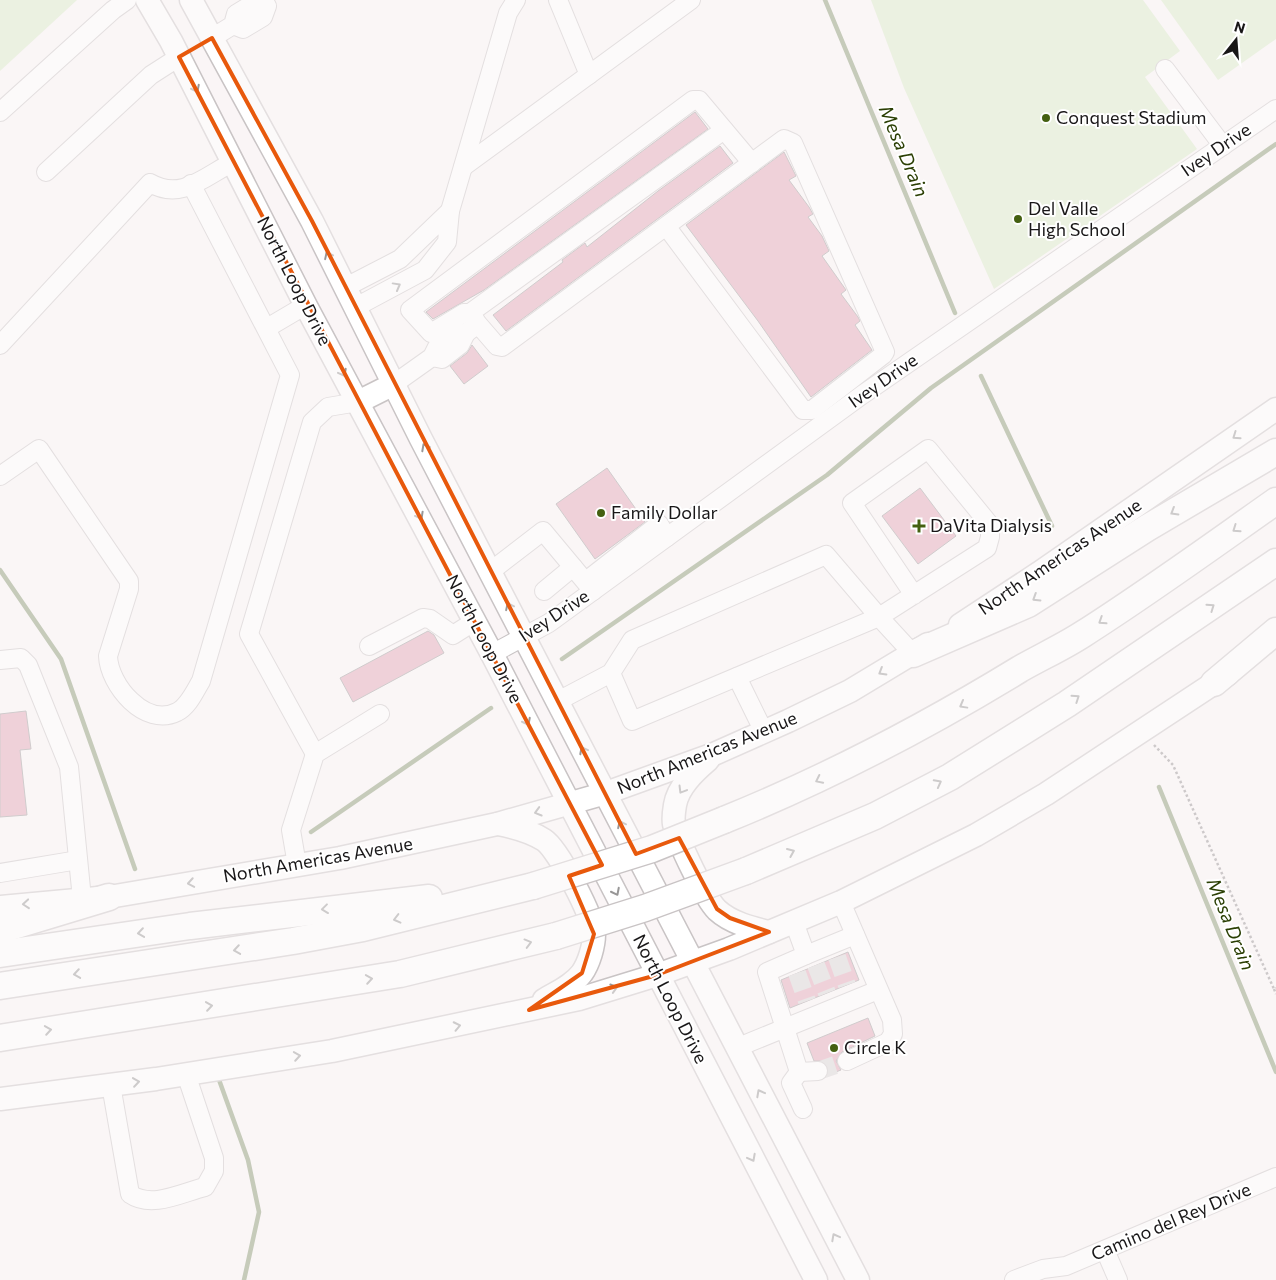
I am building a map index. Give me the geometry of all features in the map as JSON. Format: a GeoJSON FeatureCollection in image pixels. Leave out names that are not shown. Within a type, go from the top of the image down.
{"type":"FeatureCollection","features":[{"type":"Feature","properties":{"kind":"highway"},"geometry":{"type":"LineString","coordinates":[[913,654],[1028,604],[1147,528],[1276,452]]}},
{"type":"Feature","properties":{"kind":"highway"},"geometry":{"type":"LineString","coordinates":[[0,986],[294,941],[363,928],[478,898],[533,886],[652,849],[795,791],[839,770],[976,697],[1129,604],[1276,501]]}},
{"type":"Feature","properties":{"kind":"highway"},"geometry":{"type":"LineString","coordinates":[[0,1038],[400,974],[556,936],[645,908],[746,871],[876,816],[950,777],[1067,704],[1276,562]]}},
{"type":"Feature","properties":{"kind":"highway"},"geometry":{"type":"LineString","coordinates":[[1214,683],[1276,630]]}},
{"type":"Feature","properties":{"kind":"highway"},"geometry":{"type":"LineString","coordinates":[[0,930],[109,897]]}},
{"type":"Feature","properties":{"kind":"highway"},"geometry":{"type":"LineString","coordinates":[[0,954],[190,926],[419,898],[478,898]]}},
{"type":"Feature","properties":{"kind":"main road","name":"North Loop Drive"},"geometry":{"type":"LineString","coordinates":[[147,0],[179,56],[306,305],[475,621],[656,975],[816,1280]]}},
{"type":"Feature","properties":{"kind":"main road","name":"North Loop Drive"},"geometry":{"type":"LineString","coordinates":[[190,0],[312,222],[354,308],[736,1048],[858,1280]]}},
{"type":"Feature","properties":{"kind":"main road"},"geometry":{"type":"LineString","coordinates":[[179,56],[212,38]]}},
{"type":"Feature","properties":{"kind":"main road"},"geometry":{"type":"LineString","coordinates":[[358,402],[394,384]]}},
{"type":"Feature","properties":{"kind":"main road","name":"North Americas Avenue"},"geometry":{"type":"LineString","coordinates":[[0,907],[109,897],[403,845],[497,824],[606,793],[714,754],[850,691],[913,654],[1039,573],[1276,408]]}},
{"type":"Feature","properties":{"kind":"main road"},"geometry":{"type":"LineString","coordinates":[[0,1099],[111,1086],[332,1051],[579,999],[656,975],[841,902],[976,835],[1046,794],[1276,641]]}},
{"type":"Feature","properties":{"kind":"main road"},"geometry":{"type":"LineString","coordinates":[[714,754],[689,778],[679,794],[675,804],[674,824],[708,897],[717,910],[730,918],[769,932]]}},
{"type":"Feature","properties":{"kind":"main road"},"geometry":{"type":"LineString","coordinates":[[497,824],[525,830],[551,846],[564,865],[593,925],[592,950],[582,973],[566,987],[529,1010]]}},
{"type":"Feature","properties":{"kind":"main road"},"geometry":{"type":"LineString","coordinates":[[0,1108],[88,1089]]}},
{"type":"Feature","properties":{"kind":"street"},"geometry":{"type":"LineString","coordinates":[[0,112],[113,10],[127,0]]}},
{"type":"Feature","properties":{"kind":"street"},"geometry":{"type":"LineString","coordinates":[[354,308],[425,270],[447,242],[450,211],[508,13],[516,0]]}},
{"type":"Feature","properties":{"kind":"street"},"geometry":{"type":"LineString","coordinates":[[558,0],[589,75]]}},
{"type":"Feature","properties":{"kind":"street"},"geometry":{"type":"LineString","coordinates":[[463,167],[691,0]]}},
{"type":"Feature","properties":{"kind":"street"},"geometry":{"type":"LineString","coordinates":[[212,38],[233,25],[243,29],[263,18],[268,2]]}},
{"type":"Feature","properties":{"kind":"street"},"geometry":{"type":"LineString","coordinates":[[46,172],[151,75],[179,56]]}},
{"type":"Feature","properties":{"kind":"street"},"geometry":{"type":"LineString","coordinates":[[1166,69],[1223,146]]}},
{"type":"Feature","properties":{"kind":"street"},"geometry":{"type":"LineString","coordinates":[[666,226],[803,410],[812,410],[884,355],[885,352],[793,143],[784,139],[752,163],[666,226],[502,347],[497,346],[471,323],[464,313],[430,333],[410,310],[693,100],[699,100],[752,163]]}},
{"type":"Feature","properties":{"kind":"street","name":"Ivey Drive"},"geometry":{"type":"LineString","coordinates":[[492,654],[549,623],[589,586],[667,536],[862,395],[1276,109]]}},
{"type":"Feature","properties":{"kind":"street"},"geometry":{"type":"LineString","coordinates":[[394,384],[432,357],[442,358],[460,345],[471,323],[724,130]]}},
{"type":"Feature","properties":{"kind":"street"},"geometry":{"type":"LineString","coordinates":[[0,345],[150,183],[162,190],[173,191],[192,184],[233,162]]}},
{"type":"Feature","properties":{"kind":"street"},"geometry":{"type":"LineString","coordinates":[[0,476],[39,449],[129,581],[129,589],[108,656],[108,666],[113,677],[133,703],[140,707],[159,715],[178,712],[186,705],[201,681],[290,384],[290,375],[192,184]]}},
{"type":"Feature","properties":{"kind":"street"},"geometry":{"type":"LineString","coordinates":[[344,288],[400,259],[450,211]]}},
{"type":"Feature","properties":{"kind":"street"},"geometry":{"type":"LineString","coordinates":[[266,328],[306,305]]}},
{"type":"Feature","properties":{"kind":"street"},"geometry":{"type":"LineString","coordinates":[[315,754],[249,634],[312,422],[328,407],[358,402]]}},
{"type":"Feature","properties":{"kind":"street"},"geometry":{"type":"LineString","coordinates":[[611,673],[632,722],[879,618],[987,548],[990,537],[990,525],[928,449],[852,504],[914,595]]}},
{"type":"Feature","properties":{"kind":"street"},"geometry":{"type":"LineString","coordinates":[[491,571],[543,531],[589,586]]}},
{"type":"Feature","properties":{"kind":"street"},"geometry":{"type":"LineString","coordinates":[[558,701],[611,673],[632,640],[826,555],[879,618],[913,654]]}},
{"type":"Feature","properties":{"kind":"street"},"geometry":{"type":"LineString","coordinates":[[544,591],[574,567]]}},
{"type":"Feature","properties":{"kind":"street"},"geometry":{"type":"LineString","coordinates":[[369,646],[422,618],[430,619],[453,635],[475,621]]}},
{"type":"Feature","properties":{"kind":"street"},"geometry":{"type":"LineString","coordinates":[[0,660],[21,658],[28,665],[68,768],[82,899]]}},
{"type":"Feature","properties":{"kind":"street"},"geometry":{"type":"LineString","coordinates":[[737,677],[764,732]]}},
{"type":"Feature","properties":{"kind":"street"},"geometry":{"type":"LineString","coordinates":[[297,865],[291,830],[315,754],[380,714]]}},
{"type":"Feature","properties":{"kind":"street"},"geometry":{"type":"LineString","coordinates":[[0,873],[78,860]]}},
{"type":"Feature","properties":{"kind":"street"},"geometry":{"type":"LineString","coordinates":[[841,902],[892,1020],[894,1034],[888,1042],[848,1061]]}},
{"type":"Feature","properties":{"kind":"street"},"geometry":{"type":"LineString","coordinates":[[794,922],[804,961]]}},
{"type":"Feature","properties":{"kind":"street"},"geometry":{"type":"LineString","coordinates":[[799,1072],[767,972],[834,951],[855,935]]}},
{"type":"Feature","properties":{"kind":"street"},"geometry":{"type":"LineString","coordinates":[[736,1048],[785,1028],[810,1008],[851,992],[878,990]]}},
{"type":"Feature","properties":{"kind":"street"},"geometry":{"type":"LineString","coordinates":[[799,1072],[818,1072]]}},
{"type":"Feature","properties":{"kind":"street"},"geometry":{"type":"LineString","coordinates":[[799,1072],[791,1083],[803,1109]]}},
{"type":"Feature","properties":{"kind":"street"},"geometry":{"type":"LineString","coordinates":[[111,1086],[130,1194],[139,1200],[152,1202],[205,1187],[214,1171],[214,1158],[186,1074]]}},
{"type":"Feature","properties":{"kind":"street","name":"Camino del Rey Drive"},"geometry":{"type":"LineString","coordinates":[[1014,1280],[1043,1269],[1066,1266],[1276,1177]]}},
{"type":"Feature","properties":{"kind":"street"},"geometry":{"type":"LineString","coordinates":[[1106,1250],[1118,1280]]}},
{"type":"Feature","properties":{"kind":"street"},"geometry":{"type":"LineString","coordinates":[[1055,1280],[1066,1266]]}},
{"type":"Feature","properties":{"kind":"path"},"geometry":{"type":"LineString","coordinates":[[1143,731],[1173,765],[1275,988],[1276,994]]}},
{"type":"Feature","properties":{"kind":"highlighted area"},"geometry":{"type":"Polygon","coordinates":[[[212,38],[312,221],[636,854],[679,838],[717,909],[730,918],[769,932],[657,975],[529,1010],[582,973],[594,934],[569,876],[602,865],[179,57],[212,38]]]}},
{"type":"Feature","properties":{"kind":"green space"},"geometry":{"type":"Polygon","coordinates":[[[0,0],[77,0],[0,71],[0,0]]]}},
{"type":"Feature","properties":{"kind":"green space","name":"Conquest Stadium"},"geometry":{"type":"Polygon","coordinates":[[[871,0],[1143,0],[1180,51],[1145,77],[1197,149],[994,289],[904,88],[871,0]]]}},
{"type":"Feature","properties":{"kind":"green space"},"geometry":{"type":"Polygon","coordinates":[[[1161,0],[1276,0],[1276,39],[1218,80],[1161,0]]]}},
{"type":"Feature","properties":{"kind":"building"},"geometry":{"type":"Polygon","coordinates":[[[695,112],[708,129],[484,290],[433,319],[426,312],[695,112]]]}},
{"type":"Feature","properties":{"kind":"building"},"geometry":{"type":"Polygon","coordinates":[[[720,146],[733,163],[506,331],[493,315],[563,262],[562,260],[585,243],[587,247],[658,191],[720,146]]]}},
{"type":"Feature","properties":{"kind":"building"},"geometry":{"type":"Polygon","coordinates":[[[784,152],[796,176],[789,180],[813,214],[808,217],[822,236],[829,251],[822,256],[846,290],[841,294],[858,317],[860,321],[855,325],[872,350],[811,397],[758,321],[686,225],[784,152]]]}},
{"type":"Feature","properties":{"kind":"building"},"geometry":{"type":"Polygon","coordinates":[[[472,345],[488,366],[464,384],[450,366],[467,353],[472,345]]]}},
{"type":"Feature","properties":{"kind":"building","name":"Family Dollar"},"geometry":{"type":"Polygon","coordinates":[[[607,468],[645,522],[595,559],[556,504],[607,468]]]}},
{"type":"Feature","properties":{"kind":"building","name":"DaVita Dialysis"},"geometry":{"type":"Polygon","coordinates":[[[920,488],[956,536],[918,564],[882,516],[920,488]]]}},
{"type":"Feature","properties":{"kind":"building"},"geometry":{"type":"Polygon","coordinates":[[[428,631],[434,635],[444,653],[353,702],[340,678],[428,631]]]}},
{"type":"Feature","properties":{"kind":"building"},"geometry":{"type":"Polygon","coordinates":[[[26,711],[31,749],[20,750],[27,815],[0,817],[0,714],[26,711]]]}},
{"type":"Feature","properties":{"kind":"building","name":"Circle K"},"geometry":{"type":"Polygon","coordinates":[[[848,952],[859,980],[790,1008],[781,980],[848,952]]]}},
{"type":"Feature","properties":{"kind":"building","name":"Circle K"},"geometry":{"type":"Polygon","coordinates":[[[868,1018],[875,1036],[842,1052],[836,1061],[841,1070],[828,1075],[827,1066],[822,1061],[814,1061],[807,1043],[868,1018]]]}},
{"type":"Feature","properties":{"kind":"waterway","name":"Mesa Drain"},"geometry":{"type":"LineString","coordinates":[[825,0],[955,313]]}},
{"type":"Feature","properties":{"kind":"waterway"},"geometry":{"type":"LineString","coordinates":[[562,659],[827,475],[931,388],[1276,144]]}},
{"type":"Feature","properties":{"kind":"waterway","name":"Mesa Drain"},"geometry":{"type":"LineString","coordinates":[[981,376],[1052,526]]}},
{"type":"Feature","properties":{"kind":"waterway"},"geometry":{"type":"LineString","coordinates":[[0,570],[61,659],[135,869]]}},
{"type":"Feature","properties":{"kind":"waterway"},"geometry":{"type":"LineString","coordinates":[[311,832],[491,708]]}},
{"type":"Feature","properties":{"kind":"waterway","name":"Mesa Drain"},"geometry":{"type":"LineString","coordinates":[[1159,787],[1276,1072]]}},
{"type":"Feature","properties":{"kind":"waterway"},"geometry":{"type":"LineString","coordinates":[[218,1077],[248,1160],[259,1212],[244,1280]]}},
{"type":"Feature","properties":{"kind":"tunnel"},"geometry":{"type":"LineString","coordinates":[[837,957],[847,985]]}},
{"type":"Feature","properties":{"kind":"tunnel"},"geometry":{"type":"LineString","coordinates":[[816,965],[827,993]]}},
{"type":"Feature","properties":{"kind":"tunnel"},"geometry":{"type":"LineString","coordinates":[[797,973],[807,1001]]}},
{"type":"Feature","properties":{"kind":"tunnel"},"geometry":{"type":"LineString","coordinates":[[818,1071],[847,1061]]}},
{"type":"Feature","properties":{"kind":"place","name":"Conquest Stadium"},"geometry":{"type":"Point","coordinates":[1046,118]}},
{"type":"Feature","properties":{"kind":"place","name":"Del Valle High School"},"geometry":{"type":"Point","coordinates":[1018,219]}},
{"type":"Feature","properties":{"kind":"place","name":"Family Dollar"},"geometry":{"type":"Point","coordinates":[601,513]}},
{"type":"Feature","properties":{"kind":"place","name":"DaVita Dialysis"},"geometry":{"type":"Point","coordinates":[919,526]}},
{"type":"Feature","properties":{"kind":"place","name":"Circle K"},"geometry":{"type":"Point","coordinates":[834,1048]}}]}
